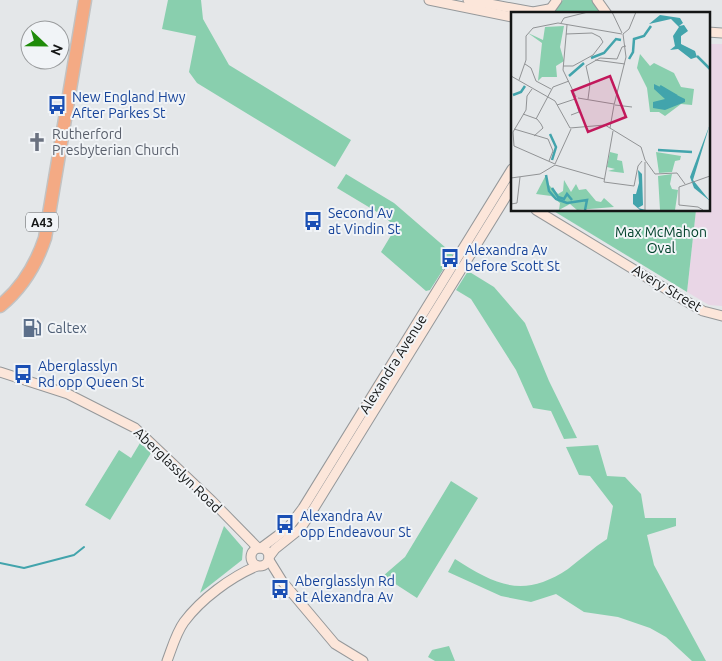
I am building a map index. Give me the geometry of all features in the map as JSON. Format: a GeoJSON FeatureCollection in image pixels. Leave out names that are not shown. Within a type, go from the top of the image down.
{"type":"FeatureCollection","features":[{"type":"Feature","properties":{"kind":"highway","name":"A43"},"geometry":{"type":"LineString","coordinates":[[0,298],[22,273],[38,239],[78,0]]}},
{"type":"Feature","properties":{"kind":"highway","name":"A43"},"geometry":{"type":"LineString","coordinates":[[0,306],[14,294],[28,276],[45,238],[85,0]]}},
{"type":"Feature","properties":{"kind":"main road"},"geometry":{"type":"LineString","coordinates":[[429,0],[511,17]]}},
{"type":"Feature","properties":{"kind":"main road"},"geometry":{"type":"LineString","coordinates":[[468,0],[533,12],[548,12],[557,0]]}},
{"type":"Feature","properties":{"kind":"main road"},"geometry":{"type":"LineString","coordinates":[[597,0],[606,12]]}},
{"type":"Feature","properties":{"kind":"main road","name":"Alexandra Avenue"},"geometry":{"type":"LineString","coordinates":[[236,577],[266,564],[276,549],[300,529],[311,513],[508,191],[511,174]]}},
{"type":"Feature","properties":{"kind":"main road","name":"Alexandra Avenue"},"geometry":{"type":"LineString","coordinates":[[236,577],[255,552],[281,534],[299,514],[508,191]]}},
{"type":"Feature","properties":{"kind":"main road","name":"Avery Street"},"geometry":{"type":"LineString","coordinates":[[538,211],[703,311],[722,316]]}},
{"type":"Feature","properties":{"kind":"main road","name":"Aberglasslyn Road"},"geometry":{"type":"LineString","coordinates":[[0,372],[68,394],[135,428],[212,501],[255,552]]}},
{"type":"Feature","properties":{"kind":"main road"},"geometry":{"type":"LineString","coordinates":[[282,581],[258,566],[255,552],[266,550],[282,581],[335,644],[363,661]]}},
{"type":"Feature","properties":{"kind":"main road"},"geometry":{"type":"LineString","coordinates":[[167,661],[183,623],[202,602],[236,577]]}},
{"type":"Feature","properties":{"kind":"shaded area"},"geometry":{"type":"Polygon","coordinates":[[[710,44],[722,44],[722,306],[709,305],[687,292],[696,211],[710,211],[710,44]]]}},
{"type":"Feature","properties":{"kind":"green space"},"geometry":{"type":"Polygon","coordinates":[[[168,0],[201,0],[203,19],[229,65],[351,140],[335,167],[197,83],[189,72],[196,36],[162,29],[168,0]]]}},
{"type":"Feature","properties":{"kind":"green space"},"geometry":{"type":"Polygon","coordinates":[[[563,0],[593,0],[603,12],[553,12],[563,0]]]}},
{"type":"Feature","properties":{"kind":"green space"},"geometry":{"type":"Polygon","coordinates":[[[346,174],[394,203],[453,254],[430,290],[426,291],[381,252],[396,227],[382,215],[337,188],[346,174]]]}},
{"type":"Feature","properties":{"kind":"green space","name":"Max McMahon Oval"},"geometry":{"type":"Polygon","coordinates":[[[554,211],[696,211],[687,292],[554,211]]]}},
{"type":"Feature","properties":{"kind":"green space"},"geometry":{"type":"Polygon","coordinates":[[[468,271],[494,287],[525,323],[549,381],[577,438],[564,439],[551,411],[533,408],[516,370],[471,299],[456,290],[468,271]]]}},
{"type":"Feature","properties":{"kind":"green space"},"geometry":{"type":"Polygon","coordinates":[[[140,443],[151,453],[110,520],[85,505],[119,450],[131,458],[140,443]]]}},
{"type":"Feature","properties":{"kind":"green space"},"geometry":{"type":"Polygon","coordinates":[[[598,445],[607,476],[625,477],[641,494],[645,518],[676,518],[676,526],[647,535],[654,565],[706,661],[692,661],[666,637],[650,628],[618,617],[584,612],[556,594],[531,602],[501,596],[448,572],[455,559],[497,582],[523,586],[537,584],[568,569],[607,539],[613,506],[590,476],[579,475],[566,447],[598,445]]]}},
{"type":"Feature","properties":{"kind":"green space"},"geometry":{"type":"Polygon","coordinates":[[[451,481],[478,498],[417,598],[383,576],[405,557],[451,481]]]}},
{"type":"Feature","properties":{"kind":"green space"},"geometry":{"type":"Polygon","coordinates":[[[224,526],[243,548],[242,560],[200,593],[224,526]]]}},
{"type":"Feature","properties":{"kind":"green space"},"geometry":{"type":"Polygon","coordinates":[[[449,646],[455,661],[435,661],[428,657],[432,650],[449,646]]]}},
{"type":"Feature","properties":{"kind":"waterway"},"geometry":{"type":"LineString","coordinates":[[0,563],[24,568],[74,555],[84,547]]}},
{"type":"Feature","properties":{"kind":"place","name":"New England Hwy After Parkes St"},"geometry":{"type":"Point","coordinates":[57,105]}},
{"type":"Feature","properties":{"kind":"place","name":"Rutherford Presbyterian Church"},"geometry":{"type":"Point","coordinates":[37,142]}},
{"type":"Feature","properties":{"kind":"place","name":"Second Av at Vindin St"},"geometry":{"type":"Point","coordinates":[313,221]}},
{"type":"Feature","properties":{"kind":"place","name":"Alexandra Av before Scott St"},"geometry":{"type":"Point","coordinates":[450,258]}},
{"type":"Feature","properties":{"kind":"place","name":"Caltex"},"geometry":{"type":"Point","coordinates":[32,328]}},
{"type":"Feature","properties":{"kind":"place","name":"Aberglasslyn Rd opp Queen St"},"geometry":{"type":"Point","coordinates":[23,374]}},
{"type":"Feature","properties":{"kind":"place","name":"Alexandra Av opp Endeavour St"},"geometry":{"type":"Point","coordinates":[285,524]}},
{"type":"Feature","properties":{"kind":"place","name":"Aberglasslyn Rd at Alexandra Av"},"geometry":{"type":"Point","coordinates":[280,589]}}]}
